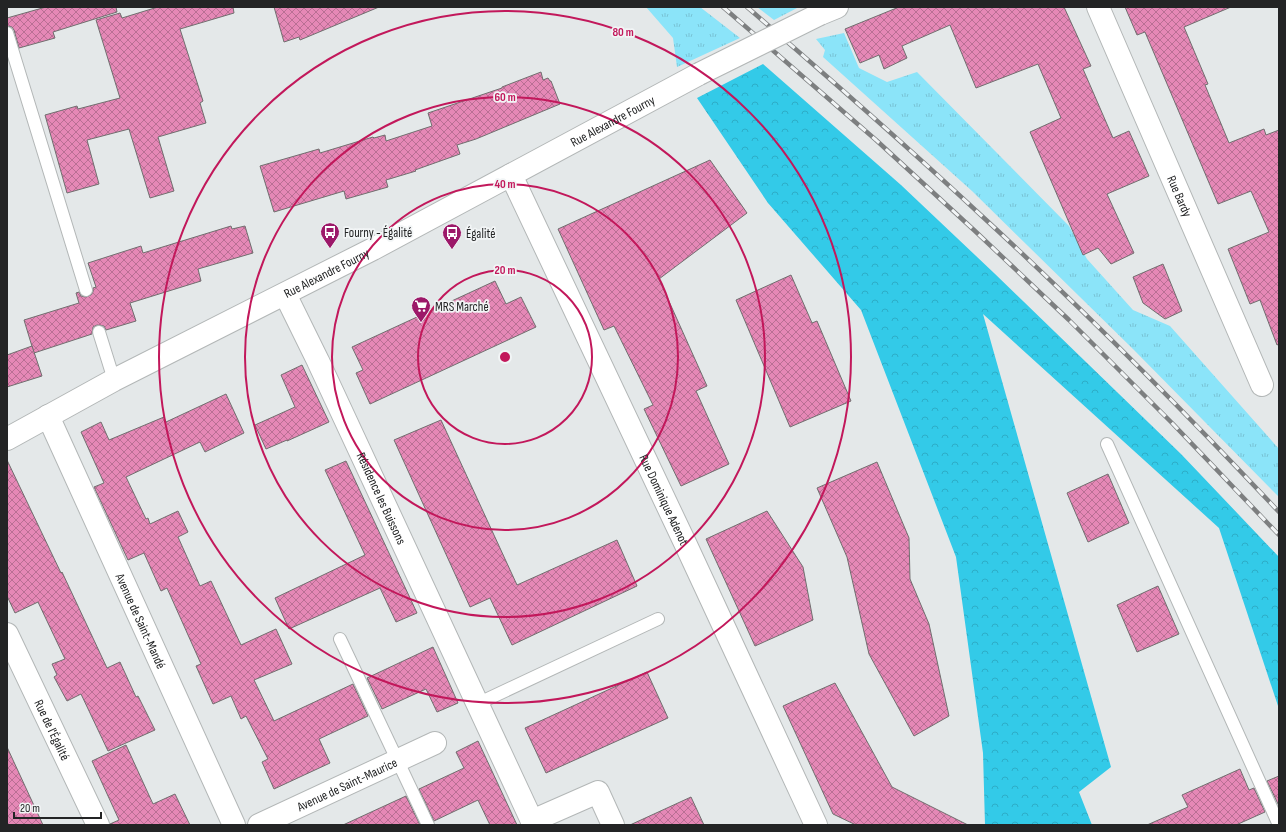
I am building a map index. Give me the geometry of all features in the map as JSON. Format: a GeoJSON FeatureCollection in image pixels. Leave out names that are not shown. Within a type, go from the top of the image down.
{"type":"FeatureCollection","features":[{"type":"Feature","properties":{"kind":"street","name":"Rue Bardy"},"geometry":{"type":"LineString","coordinates":[[1098,7],[1262,385]]}},
{"type":"Feature","properties":{"kind":"street","name":"Rue Alexandre Fourny"},"geometry":{"type":"LineString","coordinates":[[7,439],[114,380],[373,250],[700,74],[829,10]]}},
{"type":"Feature","properties":{"kind":"street","name":"Rue Dominique Adenot"},"geometry":{"type":"LineString","coordinates":[[511,175],[686,545],[816,825]]}},
{"type":"Feature","properties":{"kind":"street","name":"Résidence les Buissons"},"geometry":{"type":"LineString","coordinates":[[285,294],[318,361],[533,823],[598,792],[613,825]]}},
{"type":"Feature","properties":{"kind":"street","name":"Avenue de Saint-Mandé"},"geometry":{"type":"LineString","coordinates":[[48,416],[234,825]]}},
{"type":"Feature","properties":{"kind":"street","name":"Rue de l'Égalité"},"geometry":{"type":"LineString","coordinates":[[7,634],[98,825]]}},
{"type":"Feature","properties":{"kind":"street","name":"Avenue de Saint-Maurice"},"geometry":{"type":"LineString","coordinates":[[259,825],[434,743]]}},
{"type":"Feature","properties":{"kind":"lane"},"geometry":{"type":"LineString","coordinates":[[7,33],[86,290]]}},
{"type":"Feature","properties":{"kind":"lane"},"geometry":{"type":"LineString","coordinates":[[99,332],[114,380]]}},
{"type":"Feature","properties":{"kind":"lane"},"geometry":{"type":"LineString","coordinates":[[1107,444],[1279,825]]}},
{"type":"Feature","properties":{"kind":"lane"},"geometry":{"type":"LineString","coordinates":[[477,704],[658,619]]}},
{"type":"Feature","properties":{"kind":"lane"},"geometry":{"type":"LineString","coordinates":[[340,639],[428,825]]}},
{"type":"Feature","properties":{"kind":"green space"},"geometry":{"type":"Polygon","coordinates":[[[646,7],[700,7],[740,38],[677,67],[673,38],[646,7]]]}},
{"type":"Feature","properties":{"kind":"green space"},"geometry":{"type":"Polygon","coordinates":[[[757,7],[799,7],[774,20],[757,7]]]}},
{"type":"Feature","properties":{"kind":"green space"},"geometry":{"type":"Polygon","coordinates":[[[844,33],[859,68],[887,82],[917,72],[1069,226],[1087,259],[1133,310],[1170,326],[1279,449],[1279,497],[1133,349],[972,191],[823,57],[825,50],[816,39],[844,33]]]}},
{"type":"Feature","properties":{"kind":"green space"},"geometry":{"type":"Polygon","coordinates":[[[763,64],[901,185],[994,273],[1181,454],[1279,557],[1279,709],[1219,528],[983,314],[1111,767],[1079,792],[1092,825],[985,825],[983,753],[956,557],[861,310],[768,203],[697,98],[763,64]]]}},
{"type":"Feature","properties":{"kind":"building"},"geometry":{"type":"Polygon","coordinates":[[[46,7],[116,7],[117,12],[53,32],[55,38],[19,48],[14,30],[12,27],[7,26],[7,18],[46,7]]]}},
{"type":"Feature","properties":{"kind":"building"},"geometry":{"type":"Polygon","coordinates":[[[158,7],[233,7],[234,13],[180,29],[203,101],[200,103],[206,123],[158,137],[174,191],[150,198],[129,129],[87,140],[99,184],[67,193],[45,115],[77,106],[78,109],[120,98],[96,20],[120,13],[122,18],[158,7]]]}},
{"type":"Feature","properties":{"kind":"building"},"geometry":{"type":"Polygon","coordinates":[[[274,7],[379,7],[300,40],[299,37],[284,42],[274,7]]]}},
{"type":"Feature","properties":{"kind":"building"},"geometry":{"type":"Polygon","coordinates":[[[899,7],[1064,7],[1091,66],[1083,69],[1113,138],[1129,131],[1149,176],[1107,194],[1134,253],[1111,264],[1098,248],[1083,255],[1030,132],[1061,118],[1038,64],[976,88],[950,25],[902,46],[907,58],[884,69],[879,55],[860,63],[845,29],[899,7]]]}},
{"type":"Feature","properties":{"kind":"building"},"geometry":{"type":"Polygon","coordinates":[[[1125,7],[1231,7],[1184,27],[1208,84],[1205,85],[1229,143],[1264,129],[1266,135],[1279,130],[1279,344],[1277,345],[1260,300],[1250,304],[1228,249],[1269,232],[1251,191],[1218,204],[1145,32],[1137,35],[1125,7]]]}},
{"type":"Feature","properties":{"kind":"building"},"geometry":{"type":"Polygon","coordinates":[[[541,72],[543,80],[548,78],[551,81],[560,104],[476,139],[457,145],[460,154],[415,170],[416,171],[386,180],[388,187],[346,199],[344,191],[274,212],[260,166],[319,149],[320,153],[373,137],[385,135],[386,141],[432,126],[428,113],[502,88],[541,72]]]}},
{"type":"Feature","properties":{"kind":"building"},"geometry":{"type":"Polygon","coordinates":[[[710,160],[747,213],[659,279],[707,386],[696,391],[729,464],[681,486],[644,409],[653,405],[614,326],[604,330],[558,229],[710,160]]]}},
{"type":"Feature","properties":{"kind":"building"},"geometry":{"type":"Polygon","coordinates":[[[231,226],[232,229],[245,226],[253,253],[198,269],[201,281],[130,303],[136,321],[106,330],[104,326],[97,325],[93,327],[92,334],[34,353],[24,320],[79,303],[76,293],[79,292],[81,296],[85,297],[91,295],[93,288],[96,287],[88,263],[141,246],[143,253],[231,226]]]}},
{"type":"Feature","properties":{"kind":"building"},"geometry":{"type":"Polygon","coordinates":[[[1163,264],[1182,311],[1165,319],[1143,303],[1133,277],[1163,264]]]}},
{"type":"Feature","properties":{"kind":"building"},"geometry":{"type":"Polygon","coordinates":[[[791,275],[812,323],[817,321],[851,401],[790,427],[736,300],[791,275]]]}},
{"type":"Feature","properties":{"kind":"building"},"geometry":{"type":"Polygon","coordinates":[[[495,281],[506,304],[521,297],[536,327],[370,404],[356,373],[363,370],[352,347],[495,281]]]}},
{"type":"Feature","properties":{"kind":"building"},"geometry":{"type":"Polygon","coordinates":[[[32,346],[42,376],[7,387],[7,355],[32,346]]]}},
{"type":"Feature","properties":{"kind":"building"},"geometry":{"type":"Polygon","coordinates":[[[302,365],[329,422],[266,449],[255,425],[295,407],[281,375],[302,365]]]}},
{"type":"Feature","properties":{"kind":"building"},"geometry":{"type":"Polygon","coordinates":[[[226,394],[244,433],[205,452],[200,442],[126,477],[146,519],[148,518],[150,524],[178,511],[188,532],[178,537],[200,586],[211,581],[241,645],[276,629],[292,664],[254,680],[274,721],[353,684],[368,716],[319,739],[330,763],[274,789],[262,762],[268,759],[246,716],[241,719],[231,696],[213,704],[196,666],[201,664],[167,588],[161,591],[144,553],[128,560],[94,487],[104,483],[81,432],[101,422],[109,440],[164,417],[166,422],[226,394]]]}},
{"type":"Feature","properties":{"kind":"building"},"geometry":{"type":"Polygon","coordinates":[[[441,420],[517,585],[617,540],[637,586],[512,645],[490,598],[470,607],[394,440],[441,420]]]}},
{"type":"Feature","properties":{"kind":"building"},"geometry":{"type":"Polygon","coordinates":[[[7,460],[107,668],[120,662],[136,697],[138,696],[155,730],[108,751],[81,694],[67,701],[54,677],[57,675],[52,664],[65,659],[38,602],[15,613],[7,596],[7,460]]]}},
{"type":"Feature","properties":{"kind":"building"},"geometry":{"type":"Polygon","coordinates":[[[346,461],[417,613],[396,622],[380,588],[289,629],[275,598],[365,555],[325,470],[346,461]]]}},
{"type":"Feature","properties":{"kind":"building"},"geometry":{"type":"Polygon","coordinates":[[[877,462],[909,538],[910,579],[929,624],[949,716],[914,736],[869,654],[847,557],[817,488],[877,462]]]}},
{"type":"Feature","properties":{"kind":"building"},"geometry":{"type":"Polygon","coordinates":[[[1108,474],[1129,523],[1088,542],[1067,493],[1108,474]]]}},
{"type":"Feature","properties":{"kind":"building"},"geometry":{"type":"Polygon","coordinates":[[[767,511],[803,567],[813,620],[755,646],[706,539],[767,511]]]}},
{"type":"Feature","properties":{"kind":"building"},"geometry":{"type":"Polygon","coordinates":[[[1158,586],[1179,634],[1137,652],[1117,605],[1158,586]]]}},
{"type":"Feature","properties":{"kind":"building"},"geometry":{"type":"Polygon","coordinates":[[[433,647],[458,703],[437,712],[426,689],[382,709],[367,678],[433,647]]]}},
{"type":"Feature","properties":{"kind":"building"},"geometry":{"type":"Polygon","coordinates":[[[647,672],[668,718],[546,773],[525,728],[647,672]]]}},
{"type":"Feature","properties":{"kind":"building"},"geometry":{"type":"Polygon","coordinates":[[[835,683],[892,787],[968,825],[856,825],[833,814],[783,706],[835,683]]]}},
{"type":"Feature","properties":{"kind":"building"},"geometry":{"type":"Polygon","coordinates":[[[478,741],[517,825],[490,825],[478,800],[434,821],[419,789],[464,768],[456,752],[478,741]]]}},
{"type":"Feature","properties":{"kind":"building"},"geometry":{"type":"Polygon","coordinates":[[[126,745],[153,804],[175,794],[190,825],[110,825],[119,820],[92,761],[126,745]]]}},
{"type":"Feature","properties":{"kind":"building"},"geometry":{"type":"Polygon","coordinates":[[[7,747],[43,825],[7,825],[7,747]]]}},
{"type":"Feature","properties":{"kind":"building"},"geometry":{"type":"Polygon","coordinates":[[[1240,769],[1249,790],[1254,788],[1265,812],[1236,825],[1147,825],[1188,807],[1182,795],[1240,769]]]}},
{"type":"Feature","properties":{"kind":"building"},"geometry":{"type":"Polygon","coordinates":[[[1279,776],[1279,806],[1267,781],[1279,776]]]}},
{"type":"Feature","properties":{"kind":"building"},"geometry":{"type":"Polygon","coordinates":[[[406,796],[420,825],[343,825],[406,796]]]}},
{"type":"Feature","properties":{"kind":"building"},"geometry":{"type":"Polygon","coordinates":[[[691,797],[704,825],[630,825],[691,797]]]}},
{"type":"Feature","properties":{"kind":"railway"},"geometry":{"type":"LineString","coordinates":[[723,7],[876,140],[1069,320],[1173,424],[1279,535]]}},
{"type":"Feature","properties":{"kind":"railway"},"geometry":{"type":"LineString","coordinates":[[747,7],[837,85],[955,191],[1060,289],[1134,362],[1279,512]]}},
{"type":"Feature","properties":{"kind":"place","name":"Fourny - Égalité"},"geometry":{"type":"Point","coordinates":[330,249]}},
{"type":"Feature","properties":{"kind":"place","name":"Égalité"},"geometry":{"type":"Point","coordinates":[452,250]}},
{"type":"Feature","properties":{"kind":"place","name":"MRS Marché"},"geometry":{"type":"Point","coordinates":[421,323]}}]}
